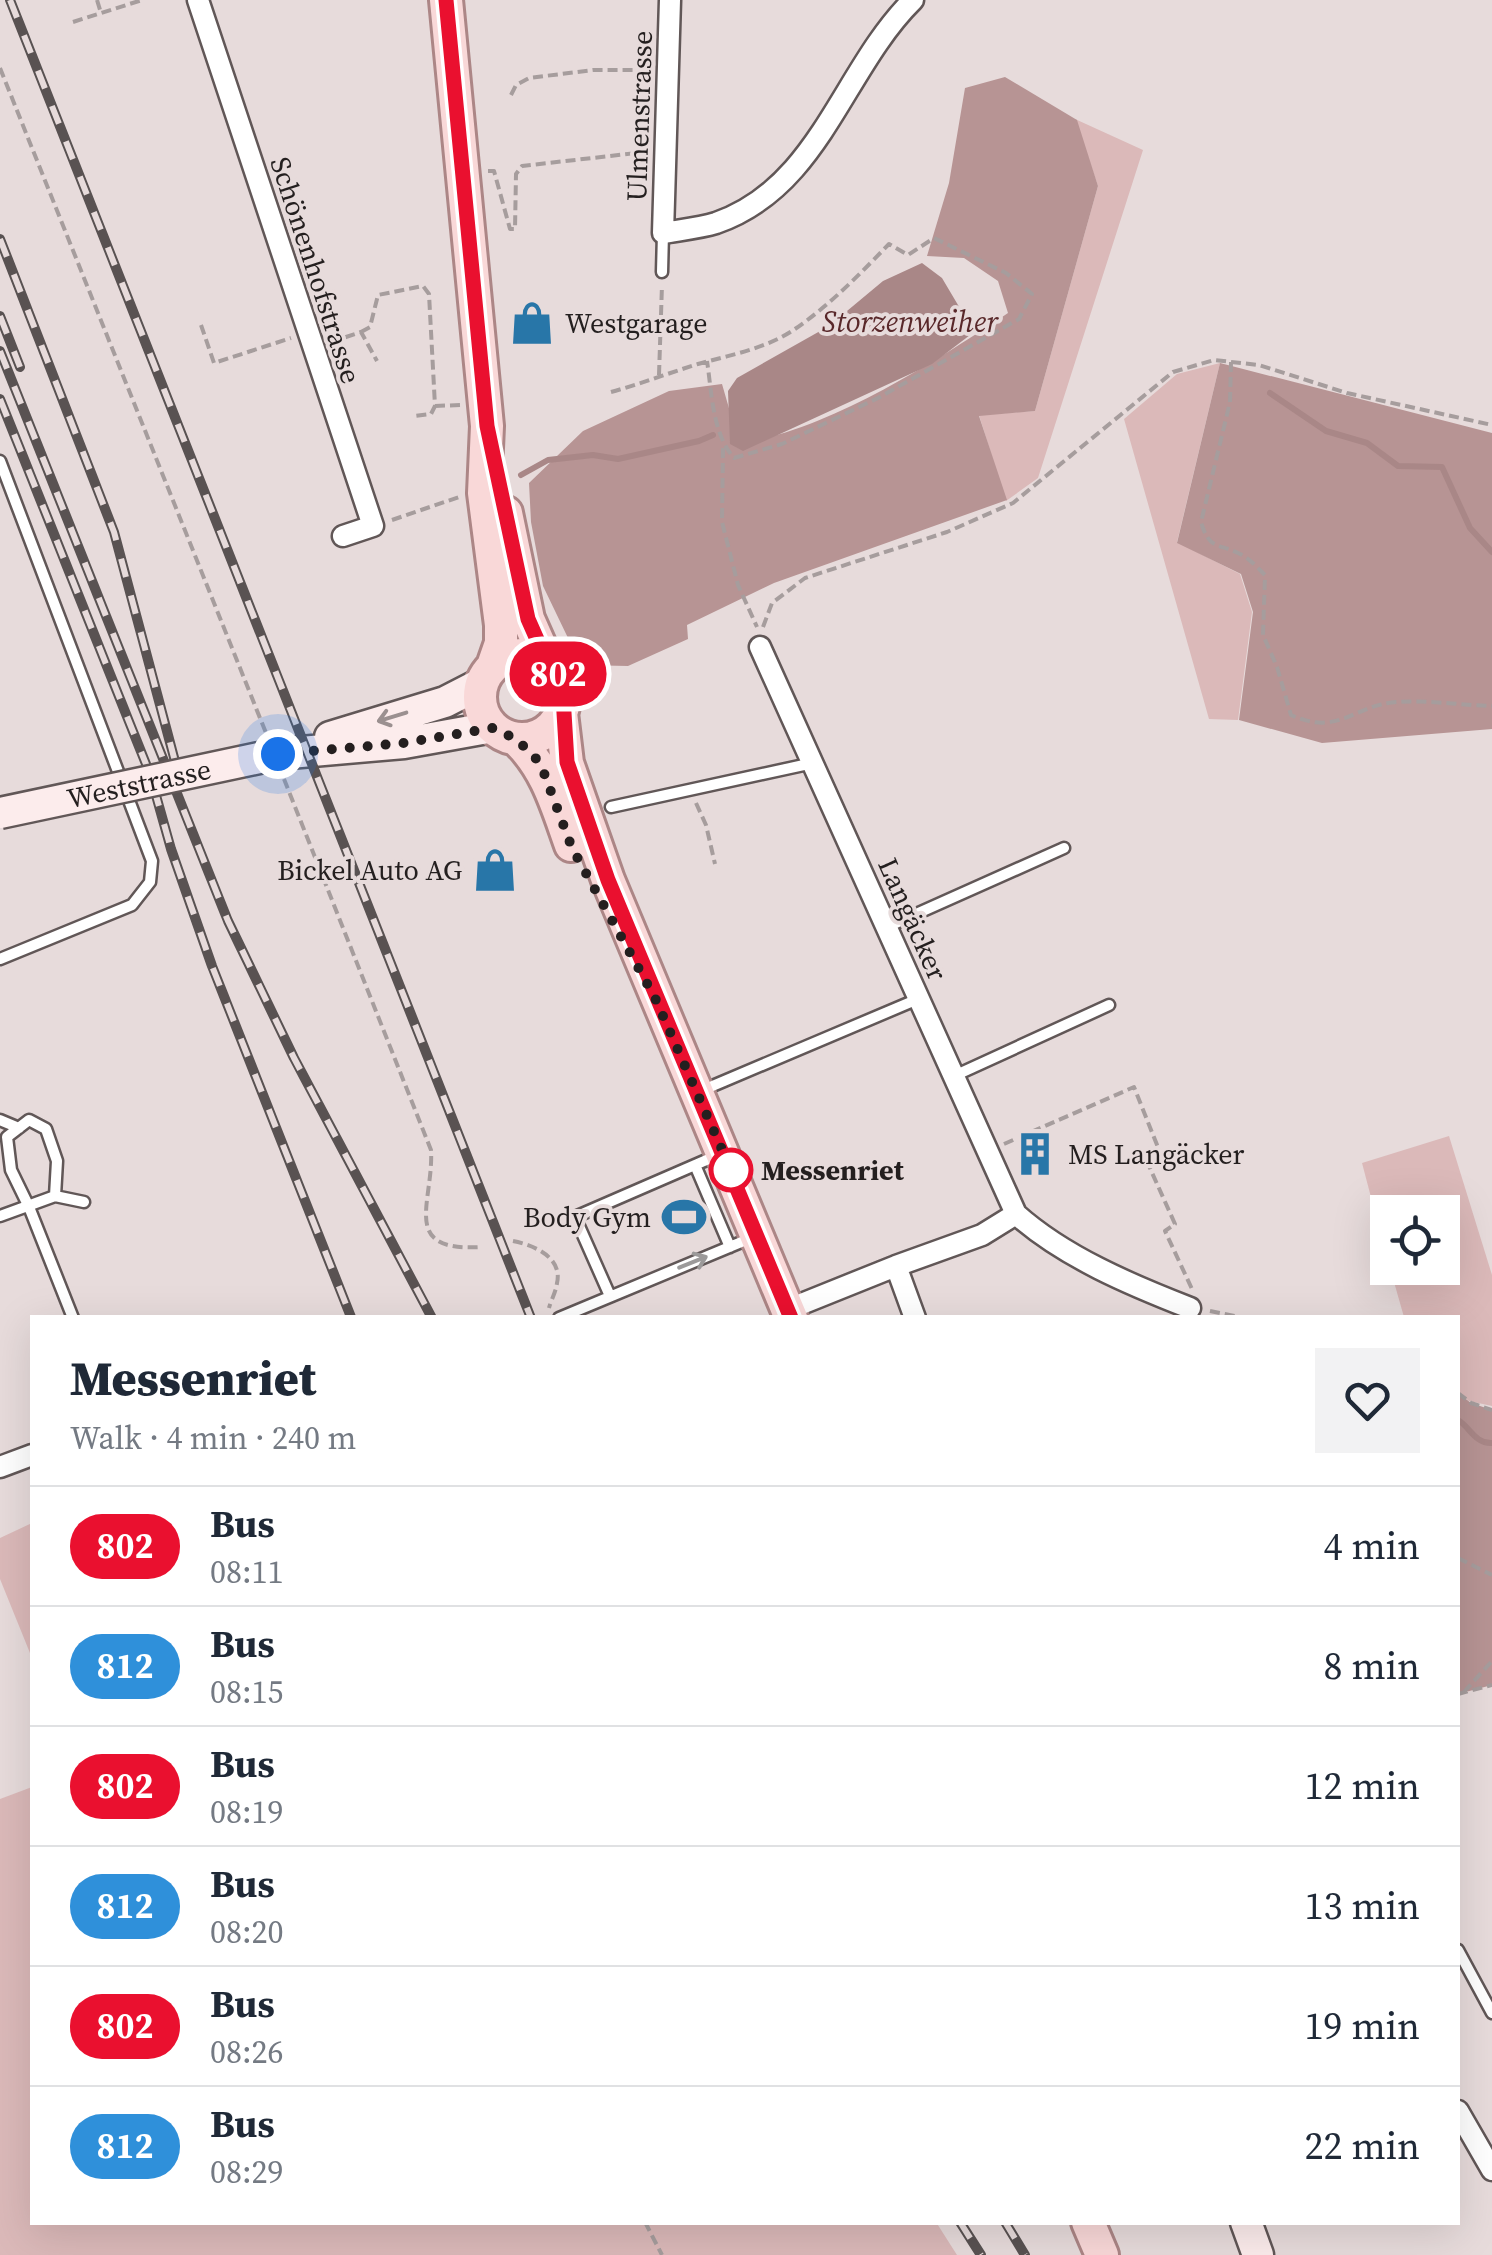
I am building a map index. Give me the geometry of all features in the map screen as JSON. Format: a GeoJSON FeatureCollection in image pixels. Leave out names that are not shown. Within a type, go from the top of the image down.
{"type":"FeatureCollection","features":[{"type":"Feature","properties":{"kind":"main road"},"geometry":{"type":"LineString","coordinates":[[446,0],[464,173],[474,416],[502,625],[501,643],[481,707],[535,757],[572,848],[606,894]]}},
{"type":"Feature","properties":{"kind":"main road"},"geometry":{"type":"LineString","coordinates":[[474,416],[525,606],[547,662],[562,680],[567,762],[606,894],[698,1092],[709,1159],[744,1242],[790,1314]]}},
{"type":"Feature","properties":{"kind":"main road"},"geometry":{"type":"LineString","coordinates":[[488,675],[514,655],[547,662]]}},
{"type":"Feature","properties":{"kind":"main road","name":"Weststrasse"},"geometry":{"type":"LineString","coordinates":[[0,813],[276,755],[445,702],[488,675]]}},
{"type":"Feature","properties":{"kind":"main road"},"geometry":{"type":"LineString","coordinates":[[505,733],[542,734],[554,726],[562,713]]}},
{"type":"Feature","properties":{"kind":"main road","name":"Weststrasse"},"geometry":{"type":"LineString","coordinates":[[276,755],[505,733]]}},
{"type":"Feature","properties":{"kind":"main road"},"geometry":{"type":"LineString","coordinates":[[1089,2225],[1102,2255]]}},
{"type":"Feature","properties":{"kind":"main road"},"geometry":{"type":"LineString","coordinates":[[1247,2225],[1258,2255]]}},
{"type":"Feature","properties":{"kind":"street","name":"Schönenhofstrasse"},"geometry":{"type":"LineString","coordinates":[[198,0],[305,342],[373,526]]}},
{"type":"Feature","properties":{"kind":"street","name":"Ulmenstrasse"},"geometry":{"type":"LineString","coordinates":[[663,234],[670,0]]}},
{"type":"Feature","properties":{"kind":"street"},"geometry":{"type":"LineString","coordinates":[[663,234],[716,222],[755,204],[800,165],[835,116],[889,24],[913,0]]}},
{"type":"Feature","properties":{"kind":"street"},"geometry":{"type":"LineString","coordinates":[[343,536],[373,526]]}},
{"type":"Feature","properties":{"kind":"street","name":"Langäcker"},"geometry":{"type":"LineString","coordinates":[[760,647],[1016,1214],[1039,1234],[1143,1290],[1195,1309]]}},
{"type":"Feature","properties":{"kind":"street"},"geometry":{"type":"LineString","coordinates":[[790,1314],[896,1266],[982,1235],[1016,1214]]}},
{"type":"Feature","properties":{"kind":"street"},"geometry":{"type":"LineString","coordinates":[[896,1266],[914,1315]]}},
{"type":"Feature","properties":{"kind":"street"},"geometry":{"type":"LineString","coordinates":[[0,1467],[30,1455]]}},
{"type":"Feature","properties":{"kind":"street"},"geometry":{"type":"LineString","coordinates":[[1460,2113],[1484,2138],[1492,2170]]}},
{"type":"Feature","properties":{"kind":"lane"},"geometry":{"type":"LineString","coordinates":[[662,272],[663,234]]}},
{"type":"Feature","properties":{"kind":"lane"},"geometry":{"type":"LineString","coordinates":[[0,461],[152,861],[150,882],[132,905],[0,960]]}},
{"type":"Feature","properties":{"kind":"lane"},"geometry":{"type":"LineString","coordinates":[[611,807],[814,762]]}},
{"type":"Feature","properties":{"kind":"lane"},"geometry":{"type":"LineString","coordinates":[[886,928],[1064,848]]}},
{"type":"Feature","properties":{"kind":"lane"},"geometry":{"type":"LineString","coordinates":[[698,1092],[918,999]]}},
{"type":"Feature","properties":{"kind":"lane"},"geometry":{"type":"LineString","coordinates":[[953,1076],[1109,1005]]}},
{"type":"Feature","properties":{"kind":"lane"},"geometry":{"type":"LineString","coordinates":[[0,1120],[19,1128]]}},
{"type":"Feature","properties":{"kind":"lane"},"geometry":{"type":"LineString","coordinates":[[55,1196],[57,1161],[46,1129],[30,1120],[7,1137],[11,1170],[72,1315]]}},
{"type":"Feature","properties":{"kind":"lane"},"geometry":{"type":"LineString","coordinates":[[610,1296],[575,1217],[709,1159]]}},
{"type":"Feature","properties":{"kind":"lane"},"geometry":{"type":"LineString","coordinates":[[0,1216],[55,1196],[84,1202]]}},
{"type":"Feature","properties":{"kind":"lane"},"geometry":{"type":"LineString","coordinates":[[562,1315],[744,1242]]}},
{"type":"Feature","properties":{"kind":"lane"},"geometry":{"type":"LineString","coordinates":[[1460,1954],[1492,2013]]}},
{"type":"Feature","properties":{"kind":"path"},"geometry":{"type":"LineString","coordinates":[[97,0],[101,13]]}},
{"type":"Feature","properties":{"kind":"path"},"geometry":{"type":"LineString","coordinates":[[73,22],[142,0]]}},
{"type":"Feature","properties":{"kind":"path"},"geometry":{"type":"LineString","coordinates":[[0,68],[432,1150],[426,1227],[442,1246],[480,1247]]}},
{"type":"Feature","properties":{"kind":"path"},"geometry":{"type":"LineString","coordinates":[[511,96],[516,85],[529,78],[594,70],[668,70]]}},
{"type":"Feature","properties":{"kind":"path"},"geometry":{"type":"LineString","coordinates":[[464,173],[494,171],[510,228],[515,228],[516,174],[522,166],[660,150]]}},
{"type":"Feature","properties":{"kind":"path"},"geometry":{"type":"LineString","coordinates":[[610,392],[769,343],[792,331],[858,276],[889,244],[908,255],[934,238],[1006,273],[1032,294],[1019,319],[878,398],[782,444],[748,455],[734,458],[723,446]]}},
{"type":"Feature","properties":{"kind":"path"},"geometry":{"type":"LineString","coordinates":[[659,376],[662,272]]}},
{"type":"Feature","properties":{"kind":"path"},"geometry":{"type":"LineString","coordinates":[[201,326],[214,364],[361,332],[370,327],[378,295],[422,286],[429,294],[435,406],[431,414],[415,416]]}},
{"type":"Feature","properties":{"kind":"path"},"geometry":{"type":"LineString","coordinates":[[361,332],[377,361]]}},
{"type":"Feature","properties":{"kind":"path"},"geometry":{"type":"LineString","coordinates":[[760,647],[772,604],[805,578],[946,532],[1013,503],[1173,372],[1214,360],[1259,366],[1347,393],[1492,425]]}},
{"type":"Feature","properties":{"kind":"path"},"geometry":{"type":"LineString","coordinates":[[706,362],[723,446],[722,522],[738,585],[758,629],[760,647]]}},
{"type":"Feature","properties":{"kind":"path"},"geometry":{"type":"LineString","coordinates":[[1231,362],[1230,402],[1201,522],[1206,539],[1242,554],[1265,575],[1262,636],[1277,667],[1292,715],[1308,723],[1326,724],[1348,720],[1374,705],[1400,701],[1492,706]]}},
{"type":"Feature","properties":{"kind":"path"},"geometry":{"type":"LineString","coordinates":[[435,406],[474,416]]}},
{"type":"Feature","properties":{"kind":"path"},"geometry":{"type":"LineString","coordinates":[[373,526],[463,496]]}},
{"type":"Feature","properties":{"kind":"path"},"geometry":{"type":"LineString","coordinates":[[687,804],[697,804],[716,864]]}},
{"type":"Feature","properties":{"kind":"path"},"geometry":{"type":"LineString","coordinates":[[986,1152],[1134,1087],[1161,1155],[1149,1166],[1175,1224],[1165,1231],[1195,1309],[1228,1315]]}},
{"type":"Feature","properties":{"kind":"path"},"geometry":{"type":"LineString","coordinates":[[513,1241],[534,1245],[554,1262],[558,1276],[549,1306],[554,1315]]}},
{"type":"Feature","properties":{"kind":"path"},"geometry":{"type":"LineString","coordinates":[[1460,1394],[1492,1410]]}},
{"type":"Feature","properties":{"kind":"path"},"geometry":{"type":"LineString","coordinates":[[1460,1559],[1492,1575]]}},
{"type":"Feature","properties":{"kind":"path"},"geometry":{"type":"LineString","coordinates":[[1461,1693],[1492,1661]]}},
{"type":"Feature","properties":{"kind":"path"},"geometry":{"type":"LineString","coordinates":[[1461,1693],[1492,1685]]}},
{"type":"Feature","properties":{"kind":"path"},"geometry":{"type":"LineString","coordinates":[[647,2225],[662,2255]]}},
{"type":"Feature","properties":{"kind":"shaded area"},"geometry":{"type":"Polygon","coordinates":[[[1005,77],[1077,120],[1098,186],[1035,411],[979,416],[1007,500],[774,583],[687,625],[688,639],[628,666],[581,665],[543,586],[531,522],[529,483],[583,431],[669,391],[722,384],[739,443],[773,436],[808,425],[879,392],[1008,313],[998,281],[964,258],[927,256],[949,183],[965,88],[1005,77]]]}},
{"type":"Feature","properties":{"kind":"shaded area"},"geometry":{"type":"Polygon","coordinates":[[[1075,119],[1143,150],[1038,478],[1006,501],[979,415],[1035,411],[1098,186],[1075,119]]]}},
{"type":"Feature","properties":{"kind":"shaded area"},"geometry":{"type":"Polygon","coordinates":[[[1220,363],[1177,542],[1240,574],[1252,612],[1238,720],[1209,719],[1124,419],[1177,374],[1220,363]]]}},
{"type":"Feature","properties":{"kind":"shaded area"},"geometry":{"type":"Polygon","coordinates":[[[1220,363],[1492,433],[1492,729],[1322,743],[1239,720],[1253,612],[1241,574],[1177,543],[1220,363]]]}},
{"type":"Feature","properties":{"kind":"shaded area"},"geometry":{"type":"Polygon","coordinates":[[[1449,1136],[1492,1275],[1492,1406],[1469,1401],[1460,1394],[1460,1315],[1403,1315],[1395,1285],[1460,1285],[1460,1195],[1370,1195],[1362,1163],[1449,1136]]]}},
{"type":"Feature","properties":{"kind":"shaded area"},"geometry":{"type":"Polygon","coordinates":[[[1460,1395],[1492,1410],[1492,1685],[1460,1693],[1460,1395]]]}},
{"type":"Feature","properties":{"kind":"shaded area"},"geometry":{"type":"Polygon","coordinates":[[[30,1524],[30,1653],[0,1579],[0,1538],[30,1524]]]}},
{"type":"Feature","properties":{"kind":"shaded area"},"geometry":{"type":"Polygon","coordinates":[[[30,1788],[30,2225],[938,2225],[957,2255],[0,2255],[0,1799],[30,1788]]]}},
{"type":"Feature","properties":{"kind":"water","name":"Storzenweiher"},"geometry":{"type":"Polygon","coordinates":[[[922,263],[942,278],[974,332],[932,364],[743,451],[730,444],[728,391],[737,378],[829,326],[883,281],[922,263]]]}},
{"type":"Feature","properties":{"kind":"waterway"},"geometry":{"type":"LineString","coordinates":[[1270,393],[1326,431],[1367,443],[1398,466],[1442,467],[1470,528],[1492,552]]}},
{"type":"Feature","properties":{"kind":"waterway"},"geometry":{"type":"LineString","coordinates":[[521,475],[548,460],[593,455],[618,459],[713,435]]}},
{"type":"Feature","properties":{"kind":"waterway"},"geometry":{"type":"LineString","coordinates":[[1460,1422],[1477,1438],[1492,1443]]}},
{"type":"Feature","properties":{"kind":"railway"},"geometry":{"type":"LineString","coordinates":[[10,0],[530,1315]]}},
{"type":"Feature","properties":{"kind":"railway"},"geometry":{"type":"LineString","coordinates":[[0,239],[114,532],[176,765]]}},
{"type":"Feature","properties":{"kind":"railway"},"geometry":{"type":"LineString","coordinates":[[0,316],[20,367]]}},
{"type":"Feature","properties":{"kind":"railway"},"geometry":{"type":"LineString","coordinates":[[0,351],[228,921],[294,1058],[430,1315]]}},
{"type":"Feature","properties":{"kind":"railway"},"geometry":{"type":"LineString","coordinates":[[0,399],[150,774],[171,849],[212,966],[350,1315]]}},
{"type":"Feature","properties":{"kind":"railway"},"geometry":{"type":"LineString","coordinates":[[962,2225],[981,2255]]}},
{"type":"Feature","properties":{"kind":"railway"},"geometry":{"type":"LineString","coordinates":[[1007,2225],[1025,2255]]}},
{"type":"Feature","properties":{"kind":"bus line","name":"802"},"geometry":{"type":"LineString","coordinates":[[446,0],[487,426],[528,619],[547,662],[562,680],[567,762],[608,880],[790,1315]]}},
{"type":"Feature","properties":{"kind":"place","name":"Westgarage"},"geometry":{"type":"Point","coordinates":[532,323]}},
{"type":"Feature","properties":{"kind":"place","name":"Bickel Auto AG"},"geometry":{"type":"Point","coordinates":[495,870]}},
{"type":"Feature","properties":{"kind":"place","name":"MS Langäcker"},"geometry":{"type":"Point","coordinates":[1035,1154]}},
{"type":"Feature","properties":{"kind":"place","name":"Messenriet"},"geometry":{"type":"Point","coordinates":[731,1170]}},
{"type":"Feature","properties":{"kind":"place","name":"Body Gym"},"geometry":{"type":"Point","coordinates":[684,1217]}},
{"type":"Feature","properties":{"kind":"route"},"geometry":{"type":"LineString","coordinates":[[278,754],[404,743],[493,728],[516,739],[535,757],[544,773],[572,848],[655,998],[731,1170]]}}]}
